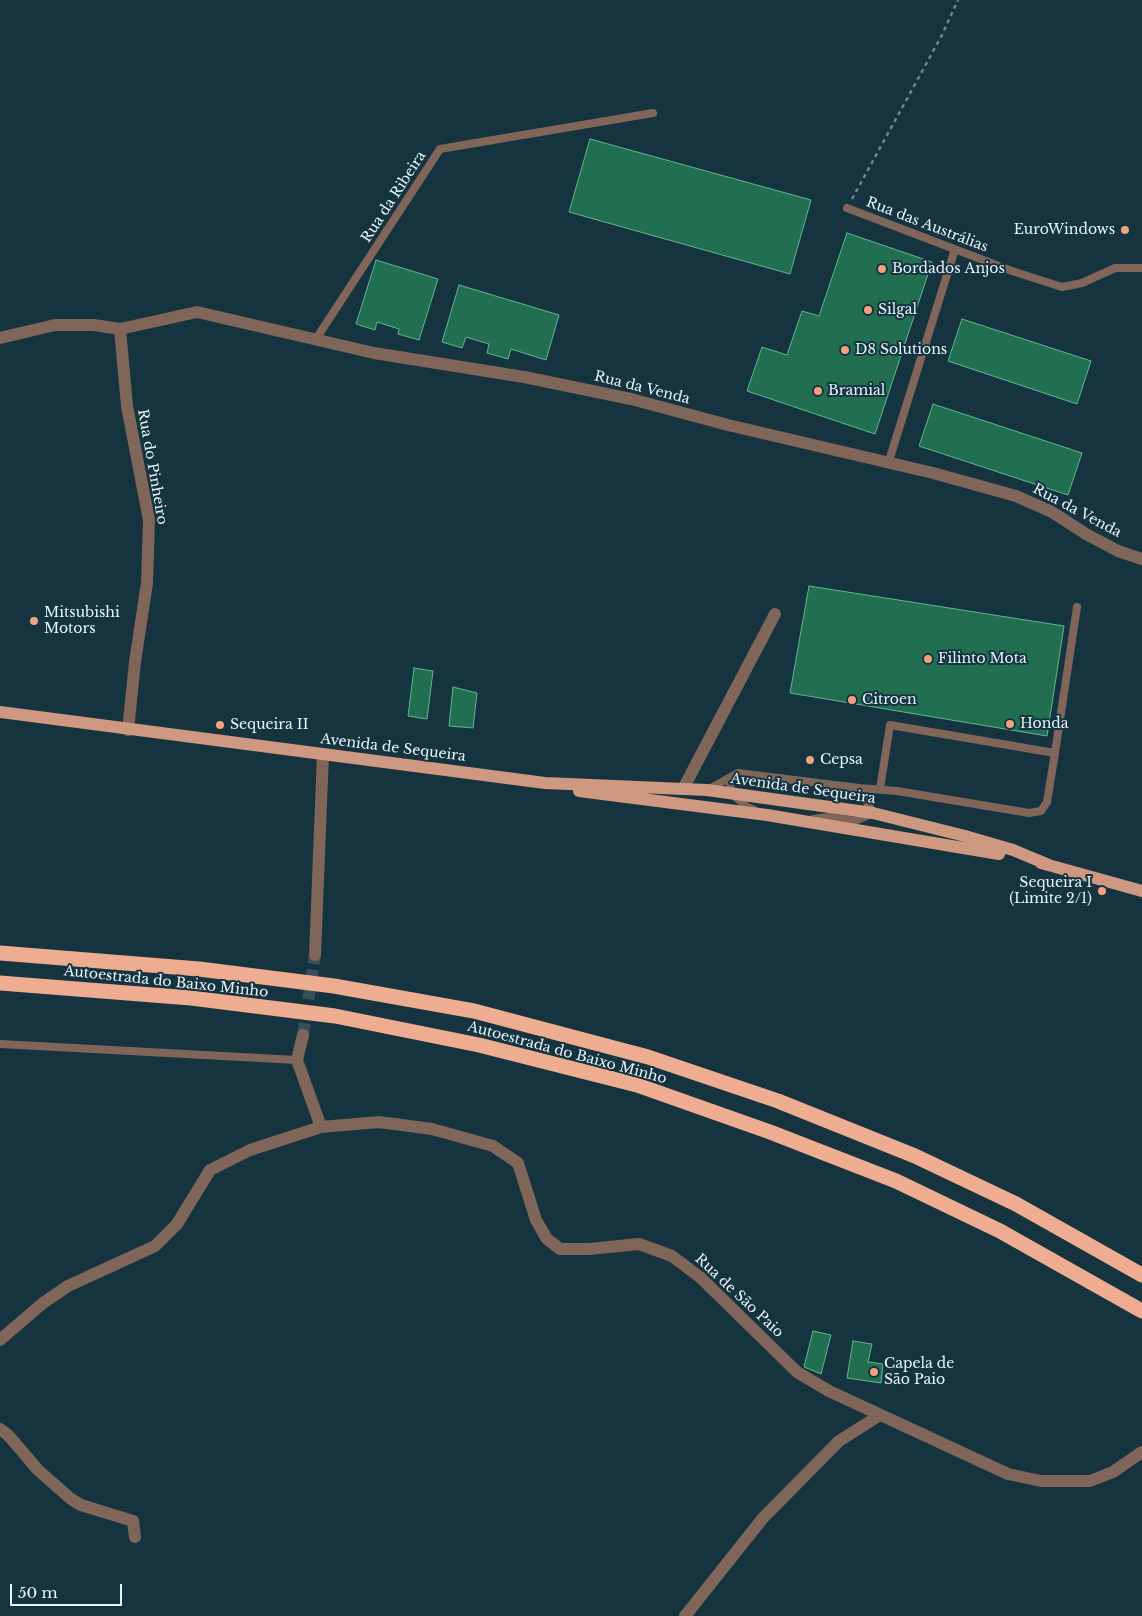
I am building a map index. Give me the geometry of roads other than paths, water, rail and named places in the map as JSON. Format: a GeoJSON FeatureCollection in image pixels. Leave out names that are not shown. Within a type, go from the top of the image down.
{"type":"FeatureCollection","features":[{"type":"Feature","properties":{"kind":"highway","name":"Autoestrada do Baixo Minho"},"geometry":{"type":"LineString","coordinates":[[0,953],[199,970],[334,986],[474,1011],[648,1057],[778,1102],[915,1156],[1016,1204],[1142,1275]]}},
{"type":"Feature","properties":{"kind":"highway","name":"Autoestrada do Baixo Minho"},"geometry":{"type":"LineString","coordinates":[[0,983],[191,998],[335,1016],[479,1045],[637,1085],[770,1132],[896,1181],[1000,1231],[1142,1311]]}},
{"type":"Feature","properties":{"kind":"main road","name":"Avenida de Sequeira"},"geometry":{"type":"LineString","coordinates":[[0,712],[545,783],[707,790],[873,813],[989,843],[1049,865]]}},
{"type":"Feature","properties":{"kind":"main road","name":"Avenida de Sequeira"},"geometry":{"type":"LineString","coordinates":[[545,783],[594,794],[767,815],[994,852],[1142,891]]}},
{"type":"Feature","properties":{"kind":"street","name":"Rua da Venda"},"geometry":{"type":"LineString","coordinates":[[120,329],[197,312],[374,352],[524,377],[631,398],[888,464],[933,473],[1016,496],[1052,512],[1086,534],[1118,551],[1142,559]]}},
{"type":"Feature","properties":{"kind":"street"},"geometry":{"type":"LineString","coordinates":[[0,338],[55,325],[94,325],[120,329]]}},
{"type":"Feature","properties":{"kind":"street","name":"Rua do Pinheiro"},"geometry":{"type":"LineString","coordinates":[[120,329],[127,406],[149,520],[147,583],[135,662],[128,730]]}},
{"type":"Feature","properties":{"kind":"street"},"geometry":{"type":"LineString","coordinates":[[682,789],[775,614]]}},
{"type":"Feature","properties":{"kind":"street"},"geometry":{"type":"LineString","coordinates":[[315,955],[324,754]]}},
{"type":"Feature","properties":{"kind":"street"},"geometry":{"type":"LineString","coordinates":[[303,1035],[297,1060],[321,1127]]}},
{"type":"Feature","properties":{"kind":"street","name":"Rua de São Paio"},"geometry":{"type":"LineString","coordinates":[[0,1340],[43,1303],[68,1286],[155,1246],[177,1224],[210,1170],[250,1150],[321,1127],[379,1122],[432,1129],[493,1146],[518,1163],[536,1220],[547,1239],[560,1249],[589,1249],[639,1244],[672,1256],[701,1278],[797,1372],[829,1391],[880,1415],[896,1420],[1008,1474],[1040,1481],[1090,1481],[1113,1472],[1142,1452]]}},
{"type":"Feature","properties":{"kind":"street"},"geometry":{"type":"LineString","coordinates":[[685,1616],[763,1518],[839,1441],[880,1415]]}},
{"type":"Feature","properties":{"kind":"street"},"geometry":{"type":"LineString","coordinates":[[0,1429],[9,1436],[38,1470],[71,1499],[81,1505],[133,1521],[135,1537]]}},
{"type":"Feature","properties":{"kind":"lane","name":"Rua da Ribeira"},"geometry":{"type":"LineString","coordinates":[[316,339],[440,149],[653,113]]}},
{"type":"Feature","properties":{"kind":"lane","name":"Rua das Austrálias"},"geometry":{"type":"LineString","coordinates":[[847,208],[1062,287],[1082,282],[1115,268],[1142,268]]}},
{"type":"Feature","properties":{"kind":"lane"},"geometry":{"type":"LineString","coordinates":[[888,464],[955,249]]}},
{"type":"Feature","properties":{"kind":"lane"},"geometry":{"type":"LineString","coordinates":[[707,790],[738,773],[880,789],[1030,813],[1041,811],[1047,802],[1077,607]]}},
{"type":"Feature","properties":{"kind":"lane"},"geometry":{"type":"LineString","coordinates":[[880,789],[890,725],[1055,753]]}},
{"type":"Feature","properties":{"kind":"lane"},"geometry":{"type":"LineString","coordinates":[[729,779],[732,794],[747,807],[767,815]]}},
{"type":"Feature","properties":{"kind":"lane"},"geometry":{"type":"LineString","coordinates":[[799,820],[828,818],[855,821],[873,813],[859,788]]}},
{"type":"Feature","properties":{"kind":"lane"},"geometry":{"type":"LineString","coordinates":[[0,1044],[297,1060]]}},
{"type":"Feature","properties":{"kind":"tunnel"},"geometry":{"type":"LineString","coordinates":[[303,1035],[315,955]]}},
{"type":"Feature","properties":{"kind":"place","name":"EuroWindows"},"geometry":{"type":"Point","coordinates":[1125,230]}},
{"type":"Feature","properties":{"kind":"place","name":"Bordados Anjos"},"geometry":{"type":"Point","coordinates":[882,269]}},
{"type":"Feature","properties":{"kind":"place","name":"Silgal"},"geometry":{"type":"Point","coordinates":[868,310]}},
{"type":"Feature","properties":{"kind":"place","name":"D8 Solutions"},"geometry":{"type":"Point","coordinates":[845,350]}},
{"type":"Feature","properties":{"kind":"place","name":"Bramial"},"geometry":{"type":"Point","coordinates":[818,391]}},
{"type":"Feature","properties":{"kind":"place","name":"Mitsubishi Motors"},"geometry":{"type":"Point","coordinates":[34,621]}},
{"type":"Feature","properties":{"kind":"place","name":"Filinto Mota"},"geometry":{"type":"Point","coordinates":[928,659]}},
{"type":"Feature","properties":{"kind":"place","name":"Citroen"},"geometry":{"type":"Point","coordinates":[852,700]}},
{"type":"Feature","properties":{"kind":"place","name":"Honda"},"geometry":{"type":"Point","coordinates":[1010,724]}},
{"type":"Feature","properties":{"kind":"place","name":"Sequeira II"},"geometry":{"type":"Point","coordinates":[220,725]}},
{"type":"Feature","properties":{"kind":"place","name":"Cepsa"},"geometry":{"type":"Point","coordinates":[810,760]}},
{"type":"Feature","properties":{"kind":"place","name":"Sequeira I (Limite 2/1)"},"geometry":{"type":"Point","coordinates":[1102,891]}},
{"type":"Feature","properties":{"kind":"place","name":"Capela de São Paio"},"geometry":{"type":"Point","coordinates":[874,1372]}}]}
